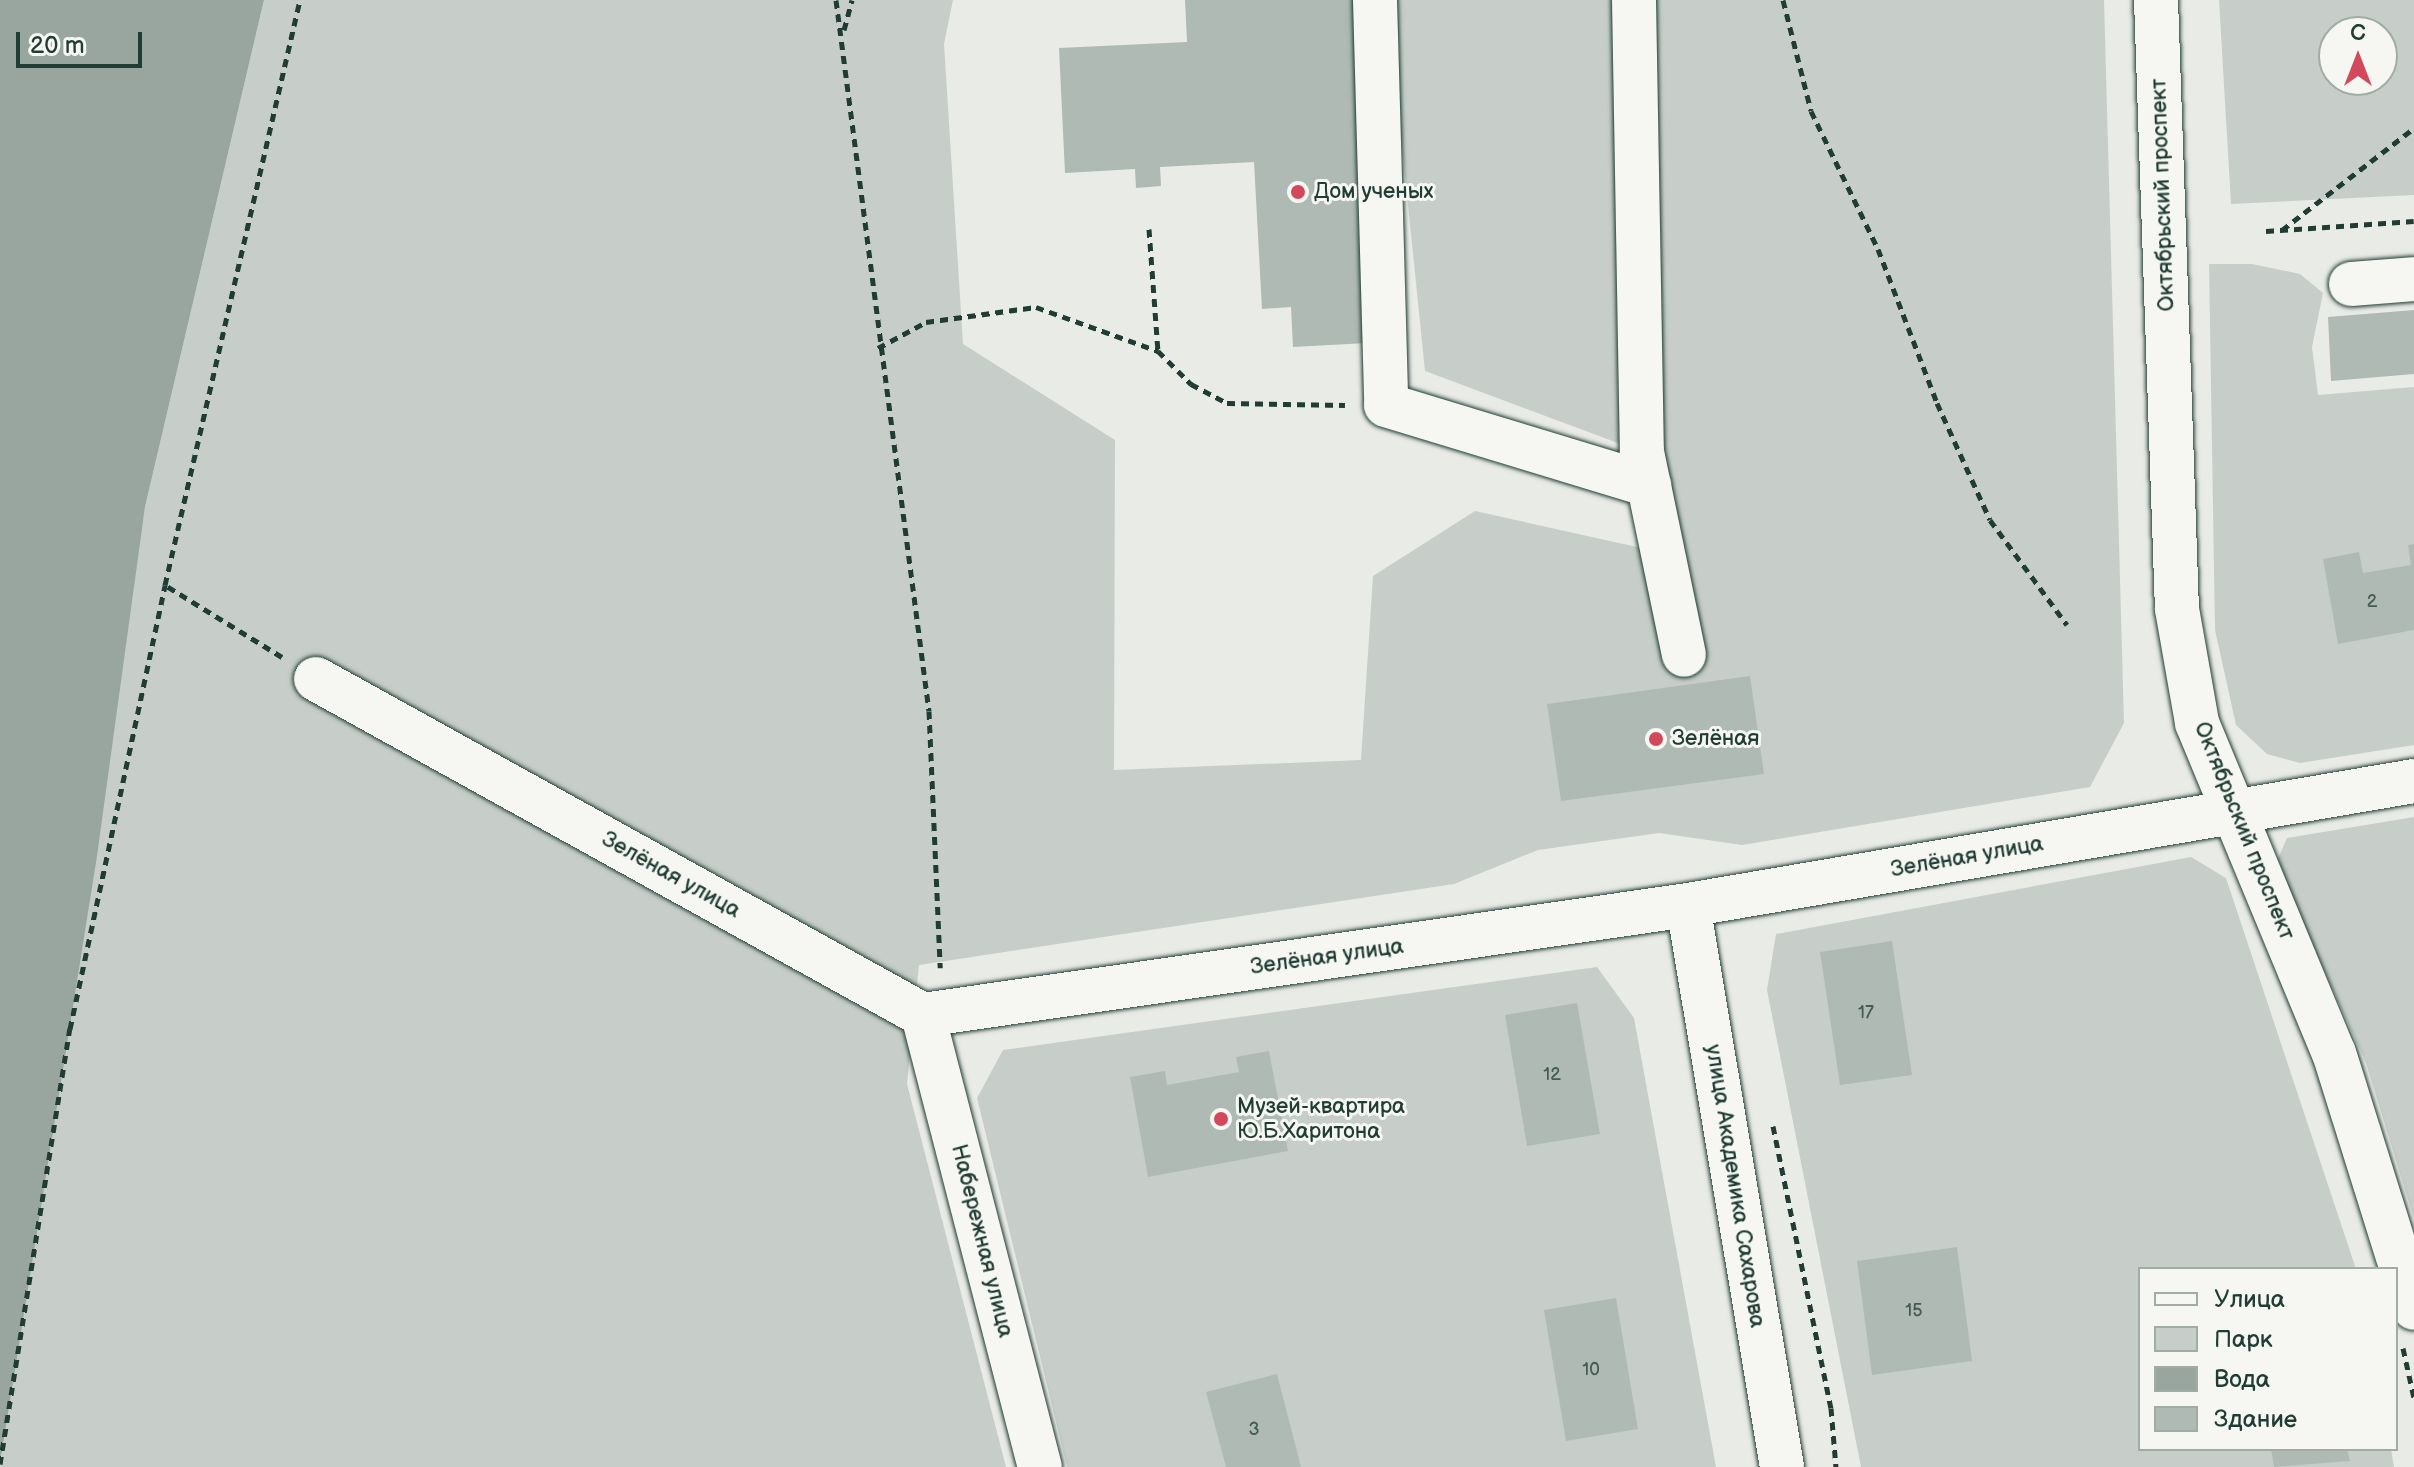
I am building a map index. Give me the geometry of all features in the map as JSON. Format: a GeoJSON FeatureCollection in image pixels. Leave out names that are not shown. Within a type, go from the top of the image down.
{"type":"FeatureCollection","features":[{"type":"Feature","properties":{"kind":"street"},"geometry":{"type":"LineString","coordinates":[[1375,0],[1386,405],[1649,485]]}},
{"type":"Feature","properties":{"kind":"street"},"geometry":{"type":"LineString","coordinates":[[1634,0],[1642,452],[1684,655]]}},
{"type":"Feature","properties":{"kind":"street","name":"Октябрьский проспект"},"geometry":{"type":"LineString","coordinates":[[2156,0],[2177,609],[2197,723],[2237,810],[2334,1053],[2392,1267]]}},
{"type":"Feature","properties":{"kind":"street"},"geometry":{"type":"LineString","coordinates":[[2351,284],[2414,279]]}},
{"type":"Feature","properties":{"kind":"street","name":"Зелёная улица"},"geometry":{"type":"LineString","coordinates":[[316,679],[932,1014],[1688,905],[2414,781]]}},
{"type":"Feature","properties":{"kind":"street","name":"улица Академика Сахарова"},"geometry":{"type":"LineString","coordinates":[[1688,905],[1782,1467]]}},
{"type":"Feature","properties":{"kind":"street","name":"Набережная улица"},"geometry":{"type":"LineString","coordinates":[[932,1014],[1040,1467]]}},
{"type":"Feature","properties":{"kind":"street","name":"Октябрьский проспект"},"geometry":{"type":"LineString","coordinates":[[2398,1290],[2406,1320]]}},
{"type":"Feature","properties":{"kind":"path"},"geometry":{"type":"LineString","coordinates":[[0,1464],[70,1029],[165,585],[300,0]]}},
{"type":"Feature","properties":{"kind":"path"},"geometry":{"type":"LineString","coordinates":[[836,0],[844,31],[878,349],[929,711],[932,1014]]}},
{"type":"Feature","properties":{"kind":"path"},"geometry":{"type":"LineString","coordinates":[[844,31],[852,0]]}},
{"type":"Feature","properties":{"kind":"path"},"geometry":{"type":"LineString","coordinates":[[1783,0],[1811,111],[1878,249],[1972,481],[1990,520],[2067,625]]}},
{"type":"Feature","properties":{"kind":"path"},"geometry":{"type":"LineString","coordinates":[[2282,230],[2414,128]]}},
{"type":"Feature","properties":{"kind":"path"},"geometry":{"type":"LineString","coordinates":[[2266,231],[2414,221]]}},
{"type":"Feature","properties":{"kind":"path"},"geometry":{"type":"LineString","coordinates":[[1149,229],[1158,351]]}},
{"type":"Feature","properties":{"kind":"path"},"geometry":{"type":"LineString","coordinates":[[878,349],[926,322],[1036,307],[1158,351],[1191,384],[1227,403],[1386,405]]}},
{"type":"Feature","properties":{"kind":"path"},"geometry":{"type":"LineString","coordinates":[[165,585],[316,679]]}},
{"type":"Feature","properties":{"kind":"path"},"geometry":{"type":"LineString","coordinates":[[1770,1116],[1831,1408],[1836,1467]]}},
{"type":"Feature","properties":{"kind":"path"},"geometry":{"type":"LineString","coordinates":[[2406,1320],[2414,1398]]}},
{"type":"Feature","properties":{"kind":"green space"},"geometry":{"type":"Polygon","coordinates":[[[264,0],[953,0],[944,44],[963,344],[1115,440],[1114,770],[1361,760],[1373,576],[1475,511],[1673,555],[1642,452],[1425,371],[1397,97],[1397,0],[2104,0],[2124,723],[2090,787],[1742,845],[1659,833],[1538,850],[1454,884],[919,965],[907,1084],[1006,1467],[0,1467],[145,507],[264,0]]]}},
{"type":"Feature","properties":{"kind":"green space"},"geometry":{"type":"Polygon","coordinates":[[[2219,0],[2414,0],[2414,195],[2231,204],[2219,0]]]}},
{"type":"Feature","properties":{"kind":"green space"},"geometry":{"type":"Polygon","coordinates":[[[2209,264],[2252,264],[2300,274],[2323,293],[2312,347],[2318,395],[2414,387],[2414,745],[2300,763],[2267,754],[2236,725],[2215,630],[2209,264]]]}},
{"type":"Feature","properties":{"kind":"green space"},"geometry":{"type":"Polygon","coordinates":[[[2414,817],[2414,1219],[2366,1063],[2276,863],[2287,838],[2414,817]]]}},
{"type":"Feature","properties":{"kind":"green space"},"geometry":{"type":"Polygon","coordinates":[[[2191,857],[2226,878],[2355,1267],[2138,1267],[2138,1451],[2391,1451],[2394,1467],[1861,1467],[1767,990],[1776,934],[2191,857]]]}},
{"type":"Feature","properties":{"kind":"green space"},"geometry":{"type":"Polygon","coordinates":[[[1597,967],[1634,1018],[1716,1467],[1067,1467],[977,1098],[1003,1050],[1597,967]]]}},
{"type":"Feature","properties":{"kind":"water"},"geometry":{"type":"Polygon","coordinates":[[[0,0],[264,0],[145,507],[97,856],[0,1464],[0,0]]]}},
{"type":"Feature","properties":{"kind":"building"},"geometry":{"type":"Polygon","coordinates":[[[1185,0],[1367,0],[1373,119],[1356,120],[1367,343],[1293,347],[1291,307],[1262,309],[1254,162],[1160,167],[1161,186],[1136,188],[1135,169],[1065,173],[1059,48],[1187,42],[1185,0]]]}},
{"type":"Feature","properties":{"kind":"building"},"geometry":{"type":"Polygon","coordinates":[[[2414,310],[2414,374],[2331,381],[2328,317],[2414,310]]]}},
{"type":"Feature","properties":{"kind":"building"},"geometry":{"type":"Polygon","coordinates":[[[2414,544],[2414,630],[2338,644],[2323,559],[2359,552],[2363,573],[2411,565],[2408,545],[2414,544]]]}},
{"type":"Feature","properties":{"kind":"building","name":"Зелёная"},"geometry":{"type":"Polygon","coordinates":[[[1750,676],[1764,774],[1561,801],[1547,704],[1750,676]]]}},
{"type":"Feature","properties":{"kind":"building"},"geometry":{"type":"Polygon","coordinates":[[[1892,941],[1912,1075],[1840,1085],[1820,952],[1892,941]]]}},
{"type":"Feature","properties":{"kind":"building"},"geometry":{"type":"Polygon","coordinates":[[[1577,1003],[1600,1134],[1527,1146],[1505,1015],[1577,1003]]]}},
{"type":"Feature","properties":{"kind":"building"},"geometry":{"type":"Polygon","coordinates":[[[1269,1051],[1288,1151],[1148,1177],[1130,1077],[1165,1071],[1167,1085],[1239,1072],[1236,1057],[1269,1051]]]}},
{"type":"Feature","properties":{"kind":"building"},"geometry":{"type":"Polygon","coordinates":[[[1957,1247],[1972,1361],[1872,1375],[1857,1261],[1957,1247]]]}},
{"type":"Feature","properties":{"kind":"building"},"geometry":{"type":"Polygon","coordinates":[[[1616,1298],[1638,1429],[1566,1441],[1544,1310],[1616,1298]]]}},
{"type":"Feature","properties":{"kind":"building"},"geometry":{"type":"Polygon","coordinates":[[[1277,1374],[1301,1467],[1226,1467],[1206,1392],[1277,1374]]]}},
{"type":"Feature","properties":{"kind":"building"},"geometry":{"type":"Polygon","coordinates":[[[2271,1451],[2348,1451],[2350,1461],[2274,1467],[2271,1451]]]}},
{"type":"Feature","properties":{"kind":"place","name":"Дом ученых"},"geometry":{"type":"Point","coordinates":[1298,192]}},
{"type":"Feature","properties":{"kind":"place","name":"Зелёная"},"geometry":{"type":"Point","coordinates":[1656,739]}},
{"type":"Feature","properties":{"kind":"place","name":"Музей-квартира Ю.Б.Харитона"},"geometry":{"type":"Point","coordinates":[1221,1119]}}]}
